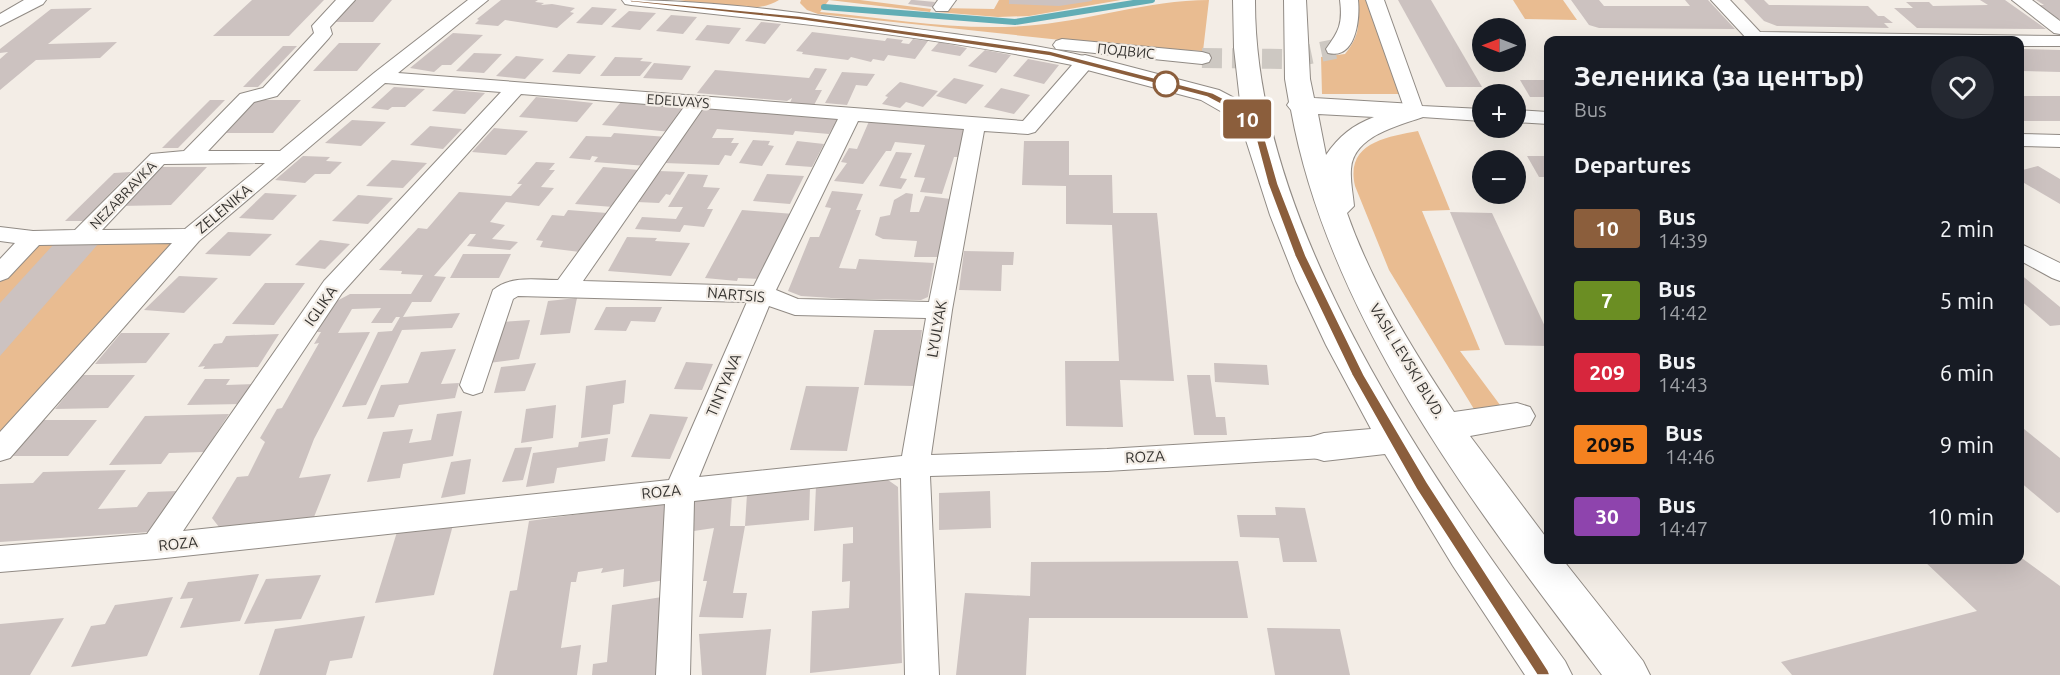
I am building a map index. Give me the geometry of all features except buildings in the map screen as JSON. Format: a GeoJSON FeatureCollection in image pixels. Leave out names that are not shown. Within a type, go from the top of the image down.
{"type":"FeatureCollection","features":[{"type":"Feature","properties":{"kind":"highway"},"geometry":{"type":"LineString","coordinates":[[1245,0],[1246,54],[1259,135],[1273,184],[1300,256],[1339,338],[1394,440],[1543,675]]}},
{"type":"Feature","properties":{"kind":"highway","name":"VASIL LEVSKI BLVD."},"geometry":{"type":"LineString","coordinates":[[1295,0],[1293,48],[1300,105],[1321,180],[1357,274],[1392,340],[1445,426],[1510,521],[1628,675]]}},
{"type":"Feature","properties":{"kind":"highway"},"geometry":{"type":"LineString","coordinates":[[1085,62],[1218,98],[1244,115],[1259,135]]}},
{"type":"Feature","properties":{"kind":"highway"},"geometry":{"type":"LineString","coordinates":[[1300,105],[1414,112]]}},
{"type":"Feature","properties":{"kind":"highway"},"geometry":{"type":"LineString","coordinates":[[1343,240],[1337,165],[1346,146],[1364,132],[1414,112]]}},
{"type":"Feature","properties":{"kind":"highway"},"geometry":{"type":"LineString","coordinates":[[1445,426],[1517,416]]}},
{"type":"Feature","properties":{"kind":"highway"},"geometry":{"type":"LineString","coordinates":[[1324,447],[1394,440]]}},
{"type":"Feature","properties":{"kind":"highway"},"geometry":{"type":"LineString","coordinates":[[1498,603],[1550,675]]}},
{"type":"Feature","properties":{"kind":"street"},"geometry":{"type":"LineString","coordinates":[[0,21],[37,0]]}},
{"type":"Feature","properties":{"kind":"street"},"geometry":{"type":"LineString","coordinates":[[190,157],[247,98],[270,92],[323,34],[321,26],[346,0]]}},
{"type":"Feature","properties":{"kind":"street","name":"ZELENIKA"},"geometry":{"type":"LineString","coordinates":[[0,450],[191,236],[381,77],[478,0]]}},
{"type":"Feature","properties":{"kind":"street"},"geometry":{"type":"LineString","coordinates":[[631,0],[788,10],[1016,48],[1085,62],[1028,128],[975,123]]}},
{"type":"Feature","properties":{"kind":"street"},"geometry":{"type":"LineString","coordinates":[[1335,50],[1347,35],[1350,16],[1349,0]]}},
{"type":"Feature","properties":{"kind":"street"},"geometry":{"type":"LineString","coordinates":[[1375,0],[1414,112],[1472,115]]}},
{"type":"Feature","properties":{"kind":"street"},"geometry":{"type":"LineString","coordinates":[[1720,0],[1754,36]]}},
{"type":"Feature","properties":{"kind":"street"},"geometry":{"type":"LineString","coordinates":[[2021,0],[2060,29]]}},
{"type":"Feature","properties":{"kind":"street","name":"ПОДВИС"},"geometry":{"type":"LineString","coordinates":[[788,10],[1202,58]]}},
{"type":"Feature","properties":{"kind":"street"},"geometry":{"type":"LineString","coordinates":[[2024,41],[2060,41]]}},
{"type":"Feature","properties":{"kind":"street","name":"EDELVAYS"},"geometry":{"type":"LineString","coordinates":[[381,77],[975,123]]}},
{"type":"Feature","properties":{"kind":"street","name":"IGLIKA"},"geometry":{"type":"LineString","coordinates":[[156,546],[333,287],[515,89]]}},
{"type":"Feature","properties":{"kind":"street"},"geometry":{"type":"LineString","coordinates":[[566,287],[698,102]]}},
{"type":"Feature","properties":{"kind":"street","name":"TINTYAVA"},"geometry":{"type":"LineString","coordinates":[[673,675],[680,489],[762,294],[851,114]]}},
{"type":"Feature","properties":{"kind":"street"},"geometry":{"type":"LineString","coordinates":[[1526,117],[1544,118]]}},
{"type":"Feature","properties":{"kind":"street","name":"LYULYAK"},"geometry":{"type":"LineString","coordinates":[[922,675],[915,466],[940,310],[975,123]]}},
{"type":"Feature","properties":{"kind":"street"},"geometry":{"type":"LineString","coordinates":[[2024,140],[2052,141],[2060,154]]}},
{"type":"Feature","properties":{"kind":"street","name":"NEZABRAVKA"},"geometry":{"type":"LineString","coordinates":[[81,237],[158,158],[285,157]]}},
{"type":"Feature","properties":{"kind":"street"},"geometry":{"type":"LineString","coordinates":[[0,234],[33,238],[191,236]]}},
{"type":"Feature","properties":{"kind":"street"},"geometry":{"type":"LineString","coordinates":[[0,273],[33,238]]}},
{"type":"Feature","properties":{"kind":"street"},"geometry":{"type":"LineString","coordinates":[[2024,253],[2060,273]]}},
{"type":"Feature","properties":{"kind":"street","name":"NARTSIS"},"geometry":{"type":"LineString","coordinates":[[473,385],[502,296],[509,290],[520,287],[762,294],[795,307],[940,310]]}},
{"type":"Feature","properties":{"kind":"street","name":"ROZA"},"geometry":{"type":"LineString","coordinates":[[0,559],[156,546],[915,466],[1107,460],[1324,447]]}},
{"type":"Feature","properties":{"kind":"shaded area"},"geometry":{"type":"Polygon","coordinates":[[[678,0],[779,0],[768,5],[742,9],[678,0]]]}},
{"type":"Feature","properties":{"kind":"shaded area"},"geometry":{"type":"Polygon","coordinates":[[[801,0],[829,0],[820,12],[922,23],[999,27],[1047,24],[1140,7],[1209,0],[1203,51],[1184,50],[1183,53],[818,14],[807,10],[800,3],[801,0]]]}},
{"type":"Feature","properties":{"kind":"shaded area"},"geometry":{"type":"Polygon","coordinates":[[[829,0],[860,0],[931,9],[930,12],[829,0]]]}},
{"type":"Feature","properties":{"kind":"shaded area"},"geometry":{"type":"Polygon","coordinates":[[[999,0],[1121,0],[1029,16],[998,17],[937,12],[939,8],[994,9],[999,0]]]}},
{"type":"Feature","properties":{"kind":"shaded area"},"geometry":{"type":"Polygon","coordinates":[[[1357,0],[1368,0],[1400,94],[1322,94],[1321,57],[1345,54],[1354,41],[1358,29],[1357,0]]]}},
{"type":"Feature","properties":{"kind":"shaded area"},"geometry":{"type":"Polygon","coordinates":[[[1513,0],[1563,0],[1577,20],[1526,19],[1513,0]]]}},
{"type":"Feature","properties":{"kind":"shaded area"},"geometry":{"type":"Polygon","coordinates":[[[1418,131],[1450,210],[1422,211],[1480,350],[1460,351],[1503,409],[1477,414],[1389,270],[1355,186],[1356,160],[1362,151],[1381,140],[1418,131]]]}},
{"type":"Feature","properties":{"kind":"shaded area"},"geometry":{"type":"Polygon","coordinates":[[[191,236],[0,450],[0,273],[33,238],[191,236]]]}},
{"type":"Feature","properties":{"kind":"waterway"},"geometry":{"type":"LineString","coordinates":[[824,7],[1015,22],[1152,0]]}},
{"type":"Feature","properties":{"kind":"tunnel"},"geometry":{"type":"LineString","coordinates":[[1202,58],[1286,59],[1335,49]]}},
{"type":"Feature","properties":{"kind":"bus line","name":"10"},"geometry":{"type":"LineString","coordinates":[[631,0],[800,18],[1050,54],[1210,95],[1235,108],[1244,115],[1259,135],[1273,184],[1300,256],[1358,375],[1422,486],[1543,675]]}}]}
